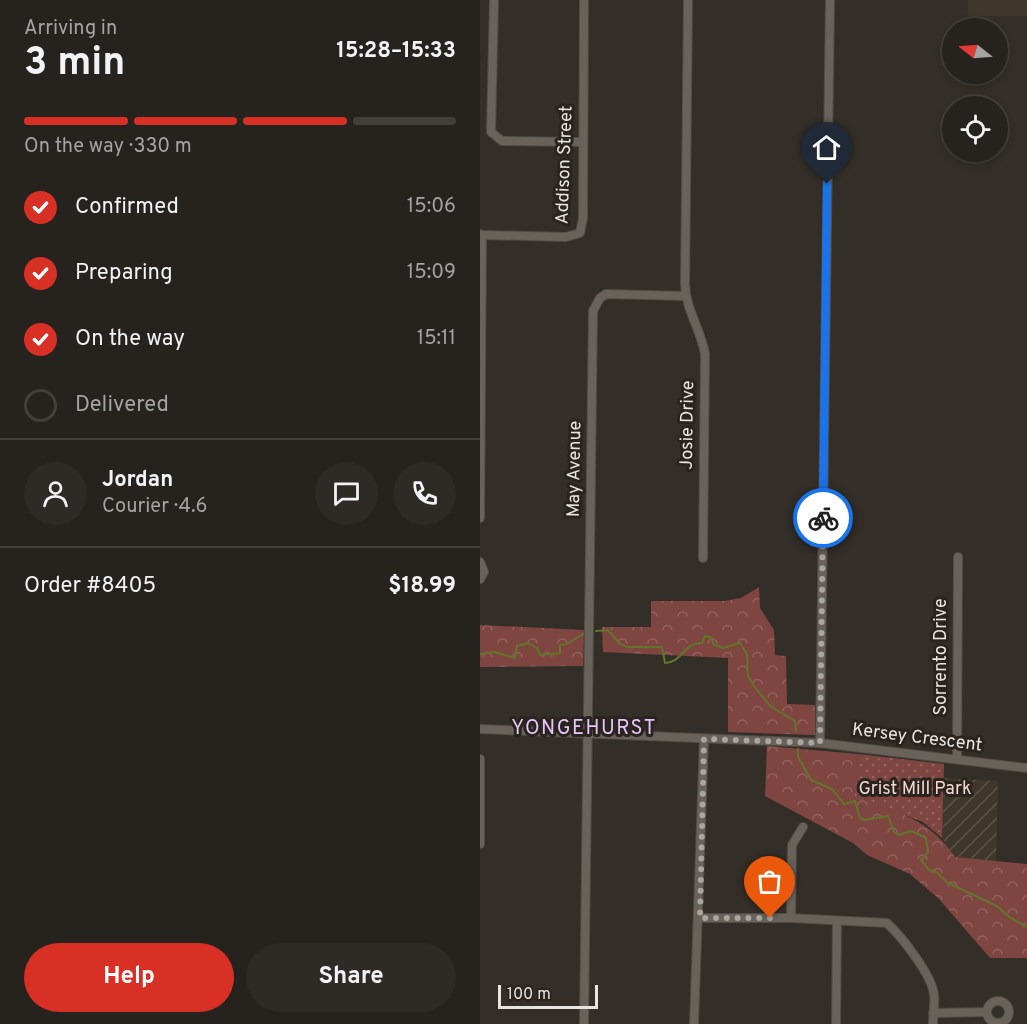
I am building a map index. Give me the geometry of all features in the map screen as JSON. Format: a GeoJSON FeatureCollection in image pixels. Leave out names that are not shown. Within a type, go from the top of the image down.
{"type":"FeatureCollection","features":[{"type":"Feature","properties":{"kind":"street"},"geometry":{"type":"LineString","coordinates":[[494,0],[491,132],[502,141],[582,141]]}},
{"type":"Feature","properties":{"kind":"street","name":"Addison Street"},"geometry":{"type":"LineString","coordinates":[[481,235],[578,235],[583,218],[584,0]]}},
{"type":"Feature","properties":{"kind":"street"},"geometry":{"type":"LineString","coordinates":[[685,296],[688,0]]}},
{"type":"Feature","properties":{"kind":"street"},"geometry":{"type":"LineString","coordinates":[[820,743],[830,0]]}},
{"type":"Feature","properties":{"kind":"street"},"geometry":{"type":"LineString","coordinates":[[480,518],[481,235]]}},
{"type":"Feature","properties":{"kind":"street","name":"May Avenue"},"geometry":{"type":"LineString","coordinates":[[584,1024],[593,311],[600,298],[606,294],[685,296]]}},
{"type":"Feature","properties":{"kind":"street","name":"Josie Drive"},"geometry":{"type":"LineString","coordinates":[[685,296],[705,354],[703,558]]}},
{"type":"Feature","properties":{"kind":"street","name":"Sorrento Drive"},"geometry":{"type":"LineString","coordinates":[[957,758],[958,556]]}},
{"type":"Feature","properties":{"kind":"street"},"geometry":{"type":"LineString","coordinates":[[480,562],[484,572],[480,579]]}},
{"type":"Feature","properties":{"kind":"street","name":"Kersey Crescent"},"geometry":{"type":"LineString","coordinates":[[480,729],[820,743],[1027,768]]}},
{"type":"Feature","properties":{"kind":"street"},"geometry":{"type":"LineString","coordinates":[[694,1024],[700,918],[704,739]]}},
{"type":"Feature","properties":{"kind":"street"},"geometry":{"type":"LineString","coordinates":[[480,759],[480,844]]}},
{"type":"Feature","properties":{"kind":"street"},"geometry":{"type":"LineString","coordinates":[[791,918],[792,845],[803,827]]}},
{"type":"Feature","properties":{"kind":"street"},"geometry":{"type":"LineString","coordinates":[[700,918],[791,918],[887,923],[897,932],[931,982],[934,995],[933,1024]]}},
{"type":"Feature","properties":{"kind":"street"},"geometry":{"type":"LineString","coordinates":[[836,1024],[837,921]]}},
{"type":"Feature","properties":{"kind":"street"},"geometry":{"type":"LineString","coordinates":[[933,1013],[987,1012]]}},
{"type":"Feature","properties":{"kind":"shaded area"},"geometry":{"type":"Polygon","coordinates":[[[968,0],[1027,0],[1027,16],[968,16],[968,0]]]}},
{"type":"Feature","properties":{"kind":"shaded area"},"geometry":{"type":"Polygon","coordinates":[[[944,778],[998,781],[996,861],[954,857],[942,838],[944,778]]]}},
{"type":"Feature","properties":{"kind":"green space"},"geometry":{"type":"Polygon","coordinates":[[[759,587],[760,608],[774,630],[775,655],[786,656],[787,704],[815,705],[815,735],[728,732],[728,658],[603,652],[602,627],[651,627],[651,601],[725,601],[741,598],[759,587]]]}},
{"type":"Feature","properties":{"kind":"green space"},"geometry":{"type":"Polygon","coordinates":[[[480,625],[584,630],[583,666],[480,667],[480,625]]]}},
{"type":"Feature","properties":{"kind":"green space"},"geometry":{"type":"Polygon","coordinates":[[[767,746],[858,754],[856,796],[898,812],[923,825],[945,844],[955,857],[1027,864],[1027,958],[990,958],[939,899],[910,874],[867,855],[853,843],[765,796],[767,746]]]}},
{"type":"Feature","properties":{"kind":"green space","name":"Grist Mill Park"},"geometry":{"type":"Polygon","coordinates":[[[858,754],[944,764],[942,838],[923,822],[855,796],[858,754]]]}},
{"type":"Feature","properties":{"kind":"waterway"},"geometry":{"type":"LineString","coordinates":[[596,631],[608,630],[619,643],[627,647],[662,647],[665,663],[675,660],[691,646],[702,643],[705,636],[712,638],[713,644],[723,648],[740,643],[747,654],[748,676],[754,686],[770,706],[795,721],[796,731]]}},
{"type":"Feature","properties":{"kind":"waterway"},"geometry":{"type":"LineString","coordinates":[[480,654],[494,652],[515,658],[517,646],[528,643],[537,648],[540,655],[560,653],[560,645],[567,644],[583,634]]}},
{"type":"Feature","properties":{"kind":"waterway"},"geometry":{"type":"LineString","coordinates":[[798,749],[798,757],[811,780],[832,789],[844,804],[855,801],[860,818],[865,820],[888,816],[894,832],[899,835],[911,831],[926,838],[928,852],[921,860],[929,870],[935,871],[948,883],[997,906],[1009,917],[1027,927]]}},
{"type":"Feature","properties":{"kind":"way so far"},"geometry":{"type":"LineString","coordinates":[[770,918],[700,918],[704,739],[820,743],[823,518]]}},
{"type":"Feature","properties":{"kind":"district","name":"YONGEHURST"},"geometry":{"type":"Point","coordinates":[584,729]}},
{"type":"Feature","properties":{"kind":"route"},"geometry":{"type":"LineString","coordinates":[[823,518],[827,184]]}}]}
